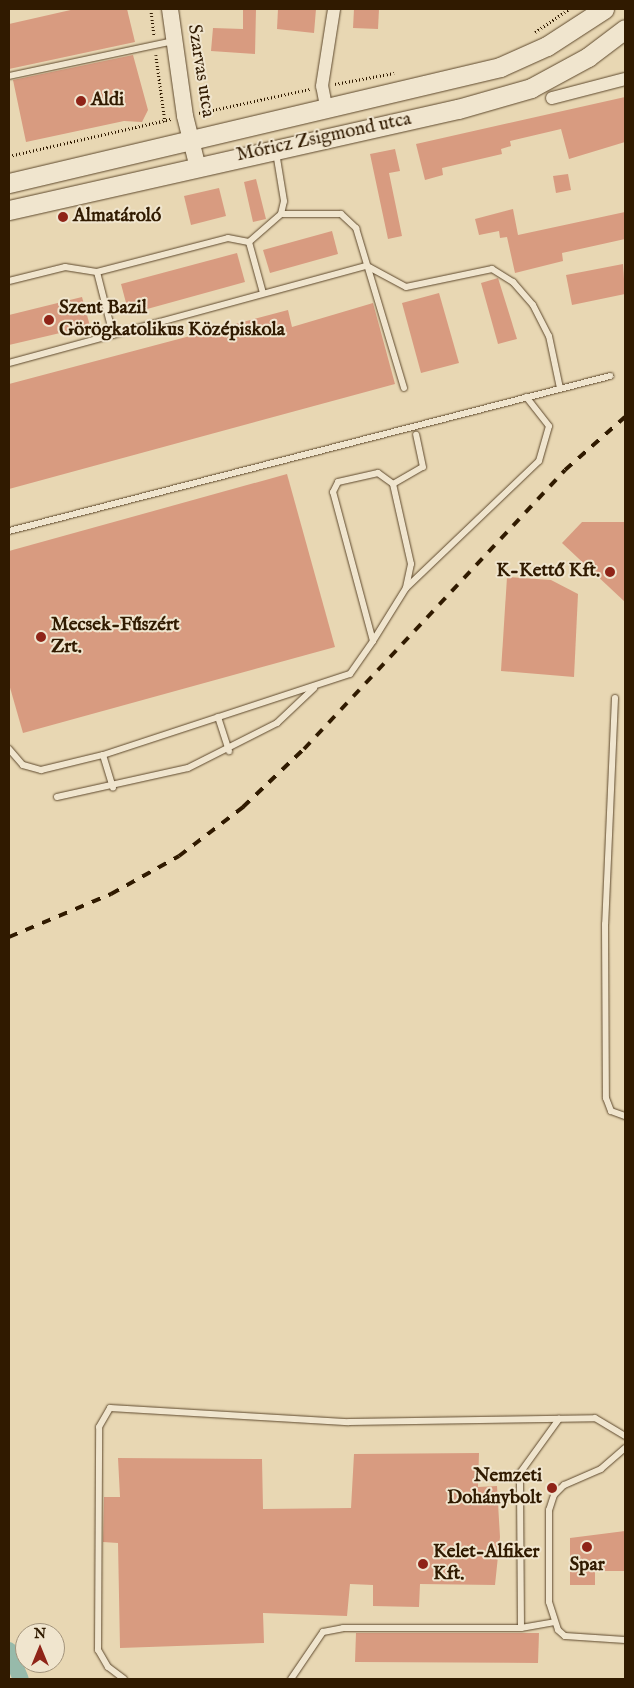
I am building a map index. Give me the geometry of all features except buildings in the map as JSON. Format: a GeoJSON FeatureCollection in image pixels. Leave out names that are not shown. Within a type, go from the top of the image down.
{"type":"FeatureCollection","features":[{"type":"Feature","properties":{"kind":"main road","name":"Móricz Zsigmond utca"},"geometry":{"type":"LineString","coordinates":[[9,183],[326,106],[500,67],[547,46],[604,9]]}},
{"type":"Feature","properties":{"kind":"main road","name":"Móricz Zsigmond utca"},"geometry":{"type":"LineString","coordinates":[[9,210],[198,168],[530,88],[588,57],[625,29]]}},
{"type":"Feature","properties":{"kind":"street","name":"Szarvas utca"},"geometry":{"type":"LineString","coordinates":[[170,9],[185,116],[198,168]]}},
{"type":"Feature","properties":{"kind":"street"},"geometry":{"type":"LineString","coordinates":[[326,106],[322,86],[334,9]]}},
{"type":"Feature","properties":{"kind":"street"},"geometry":{"type":"LineString","coordinates":[[552,98],[625,79]]}},
{"type":"Feature","properties":{"kind":"lane"},"geometry":{"type":"LineString","coordinates":[[9,76],[174,41]]}},
{"type":"Feature","properties":{"kind":"lane"},"geometry":{"type":"LineString","coordinates":[[249,242],[281,214],[284,200],[276,148]]}},
{"type":"Feature","properties":{"kind":"lane"},"geometry":{"type":"LineString","coordinates":[[281,214],[341,214],[356,228],[404,388]]}},
{"type":"Feature","properties":{"kind":"lane"},"geometry":{"type":"LineString","coordinates":[[9,281],[65,267],[97,272],[228,238],[249,242]]}},
{"type":"Feature","properties":{"kind":"lane"},"geometry":{"type":"LineString","coordinates":[[249,242],[263,293]]}},
{"type":"Feature","properties":{"kind":"lane"},"geometry":{"type":"LineString","coordinates":[[9,363],[367,266],[406,287],[474,271],[492,269],[505,275],[525,294],[549,336],[560,388]]}},
{"type":"Feature","properties":{"kind":"lane"},"geometry":{"type":"LineString","coordinates":[[97,272],[113,335]]}},
{"type":"Feature","properties":{"kind":"lane"},"geometry":{"type":"LineString","coordinates":[[9,531],[610,376]]}},
{"type":"Feature","properties":{"kind":"lane"},"geometry":{"type":"LineString","coordinates":[[9,749],[23,765],[41,770],[103,755],[350,674],[406,588],[539,461],[549,426],[526,397]]}},
{"type":"Feature","properties":{"kind":"lane"},"geometry":{"type":"LineString","coordinates":[[393,484],[423,467],[416,435]]}},
{"type":"Feature","properties":{"kind":"lane"},"geometry":{"type":"LineString","coordinates":[[373,641],[333,492],[338,482],[378,473],[393,484],[411,564],[406,588]]}},
{"type":"Feature","properties":{"kind":"lane"},"geometry":{"type":"LineString","coordinates":[[57,797],[113,787],[188,768],[229,751],[277,724],[316,685]]}},
{"type":"Feature","properties":{"kind":"lane"},"geometry":{"type":"LineString","coordinates":[[615,698],[605,924],[606,1098],[611,1111],[625,1116]]}},
{"type":"Feature","properties":{"kind":"lane"},"geometry":{"type":"LineString","coordinates":[[218,718],[229,751]]}},
{"type":"Feature","properties":{"kind":"lane"},"geometry":{"type":"LineString","coordinates":[[103,755],[113,787]]}},
{"type":"Feature","properties":{"kind":"lane"},"geometry":{"type":"LineString","coordinates":[[124,1679],[108,1667],[98,1650],[99,1427],[110,1408],[349,1422],[595,1418],[625,1436]]}},
{"type":"Feature","properties":{"kind":"lane"},"geometry":{"type":"LineString","coordinates":[[521,1628],[520,1473],[559,1419]]}},
{"type":"Feature","properties":{"kind":"lane"},"geometry":{"type":"LineString","coordinates":[[625,1448],[601,1469],[564,1484],[554,1495],[549,1510],[549,1602],[554,1622],[565,1636],[625,1639]]}},
{"type":"Feature","properties":{"kind":"lane"},"geometry":{"type":"LineString","coordinates":[[291,1679],[322,1632],[336,1629],[521,1628],[554,1622]]}},
{"type":"Feature","properties":{"kind":"path"},"geometry":{"type":"LineString","coordinates":[[150,9],[165,121]]}},
{"type":"Feature","properties":{"kind":"path"},"geometry":{"type":"LineString","coordinates":[[532,34],[569,9]]}},
{"type":"Feature","properties":{"kind":"path"},"geometry":{"type":"LineString","coordinates":[[9,156],[322,86],[400,72]]}},
{"type":"Feature","properties":{"kind":"waterway"},"geometry":{"type":"LineString","coordinates":[[9,1650],[21,1679]]}},
{"type":"Feature","properties":{"kind":"railway"},"geometry":{"type":"LineString","coordinates":[[9,937],[111,894],[179,856],[243,807],[304,749],[565,470],[625,417]]}},
{"type":"Feature","properties":{"kind":"place","name":"Aldi"},"geometry":{"type":"Point","coordinates":[81,101]}},
{"type":"Feature","properties":{"kind":"place","name":"Almatároló"},"geometry":{"type":"Point","coordinates":[63,217]}},
{"type":"Feature","properties":{"kind":"place","name":"Szent Bazil Görögkatolikus Középiskola"},"geometry":{"type":"Point","coordinates":[49,320]}},
{"type":"Feature","properties":{"kind":"place","name":"K-Kettő Kft."},"geometry":{"type":"Point","coordinates":[610,572]}},
{"type":"Feature","properties":{"kind":"place","name":"Mecsek-Fűszért Zrt."},"geometry":{"type":"Point","coordinates":[41,637]}},
{"type":"Feature","properties":{"kind":"place","name":"Nemzeti Dohánybolt"},"geometry":{"type":"Point","coordinates":[552,1488]}},
{"type":"Feature","properties":{"kind":"place","name":"Spar"},"geometry":{"type":"Point","coordinates":[587,1547]}},
{"type":"Feature","properties":{"kind":"place","name":"Kelet-Alfiker Kft."},"geometry":{"type":"Point","coordinates":[423,1564]}}]}
